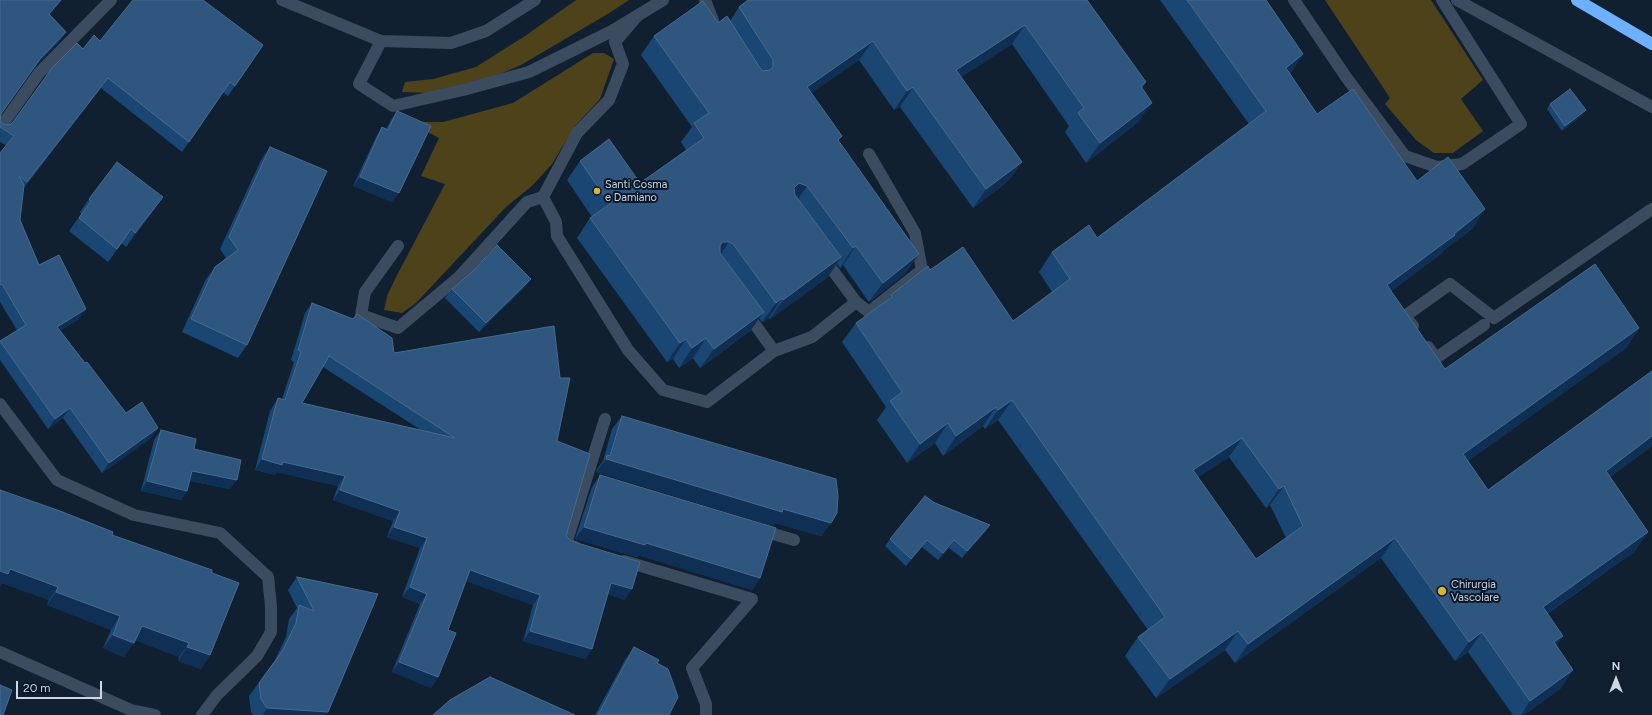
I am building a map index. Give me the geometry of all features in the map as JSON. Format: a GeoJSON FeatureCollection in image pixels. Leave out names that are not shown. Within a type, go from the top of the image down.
{"type":"FeatureCollection","features":[{"type":"Feature","properties":{"kind":"highway"},"geometry":{"type":"LineString","coordinates":[[1577,0],[1652,44]]}},
{"type":"Feature","properties":{"kind":"street"},"geometry":{"type":"LineString","coordinates":[[0,128],[39,73],[111,0]]}},
{"type":"Feature","properties":{"kind":"street"},"geometry":{"type":"LineString","coordinates":[[282,0],[381,41],[451,43],[486,31],[535,0]]}},
{"type":"Feature","properties":{"kind":"street"},"geometry":{"type":"LineString","coordinates":[[381,41],[359,84],[393,106],[462,90],[529,72],[612,31],[663,0]]}},
{"type":"Feature","properties":{"kind":"street"},"geometry":{"type":"LineString","coordinates":[[704,0],[718,29]]}},
{"type":"Feature","properties":{"kind":"street"},"geometry":{"type":"LineString","coordinates":[[1294,0],[1346,78],[1404,156],[1437,167],[1462,164],[1521,124],[1442,0]]}},
{"type":"Feature","properties":{"kind":"street"},"geometry":{"type":"LineString","coordinates":[[1457,0],[1652,107]]}},
{"type":"Feature","properties":{"kind":"street"},"geometry":{"type":"LineString","coordinates":[[398,246],[365,292],[361,315],[398,328],[459,277],[527,202],[543,197],[577,133],[609,100],[623,64],[615,42],[637,16]]}},
{"type":"Feature","properties":{"kind":"street"},"geometry":{"type":"LineString","coordinates":[[814,246],[856,302],[869,312],[922,270],[915,233],[869,154]]}},
{"type":"Feature","properties":{"kind":"street"},"geometry":{"type":"LineString","coordinates":[[543,197],[556,222],[557,236],[628,350],[664,390],[706,402],[774,351],[812,337],[856,302]]}},
{"type":"Feature","properties":{"kind":"street"},"geometry":{"type":"LineString","coordinates":[[1484,325],[1436,358],[1405,316],[1450,284],[1494,318],[1652,209]]}},
{"type":"Feature","properties":{"kind":"street"},"geometry":{"type":"LineString","coordinates":[[741,306],[774,351]]}},
{"type":"Feature","properties":{"kind":"street"},"geometry":{"type":"LineString","coordinates":[[0,404],[57,480],[134,515],[220,533],[268,577],[271,606],[271,632],[257,656],[217,695],[202,715]]}},
{"type":"Feature","properties":{"kind":"street"},"geometry":{"type":"LineString","coordinates":[[588,550],[566,544],[605,419]]}},
{"type":"Feature","properties":{"kind":"street"},"geometry":{"type":"LineString","coordinates":[[586,477],[601,481]]}},
{"type":"Feature","properties":{"kind":"street"},"geometry":{"type":"LineString","coordinates":[[750,527],[794,540]]}},
{"type":"Feature","properties":{"kind":"street"},"geometry":{"type":"LineString","coordinates":[[610,557],[752,599],[692,668],[706,704],[706,715]]}},
{"type":"Feature","properties":{"kind":"street"},"geometry":{"type":"LineString","coordinates":[[0,652],[131,710],[155,715]]}},
{"type":"Feature","properties":{"kind":"shaded area"},"geometry":{"type":"Polygon","coordinates":[[[576,0],[629,0],[521,65],[493,77],[428,93],[402,92],[405,82],[433,79],[476,67],[525,36],[576,0]]]}},
{"type":"Feature","properties":{"kind":"shaded area"},"geometry":{"type":"Polygon","coordinates":[[[1325,0],[1431,0],[1483,80],[1461,99],[1483,131],[1453,153],[1434,153],[1416,140],[1385,104],[1390,98],[1325,0]]]}},
{"type":"Feature","properties":{"kind":"shaded area"},"geometry":{"type":"Polygon","coordinates":[[[593,53],[604,53],[614,59],[600,99],[575,126],[552,164],[533,185],[506,207],[416,303],[402,313],[384,310],[387,296],[395,279],[445,184],[421,176],[439,138],[409,122],[443,122],[513,103],[593,53]]]}},
{"type":"Feature","properties":{"kind":"building"},"geometry":{"type":"Polygon","coordinates":[[[0,0],[61,0],[49,14],[66,32],[40,59],[1,114],[0,121],[0,0]]]}},
{"type":"Feature","properties":{"kind":"building"},"geometry":{"type":"Polygon","coordinates":[[[134,0],[203,0],[263,45],[235,86],[230,82],[189,142],[108,78],[27,182],[19,176],[24,185],[20,220],[39,265],[59,255],[86,309],[57,327],[85,363],[87,362],[126,413],[142,402],[158,428],[109,463],[70,408],[55,419],[0,341],[26,325],[2,284],[0,285],[0,153],[14,136],[0,127],[0,121],[3,124],[10,125],[52,68],[77,43],[83,49],[94,35],[100,41],[134,0]]]}},
{"type":"Feature","properties":{"kind":"building"},"geometry":{"type":"Polygon","coordinates":[[[748,0],[1087,0],[1146,82],[1141,86],[1152,103],[1100,143],[1078,113],[1084,108],[1025,25],[956,70],[1022,162],[986,189],[913,87],[907,91],[873,41],[807,87],[842,136],[838,140],[919,254],[883,283],[856,246],[853,248],[807,186],[799,183],[794,188],[795,195],[841,257],[783,300],[782,298],[776,303],[733,244],[729,242],[722,242],[720,246],[720,253],[764,312],[714,349],[706,338],[692,348],[686,339],[680,343],[590,218],[610,204],[580,161],[609,139],[640,183],[704,138],[694,123],[709,113],[654,36],[703,1],[718,23],[727,16],[760,68],[763,71],[770,70],[773,67],[773,60],[739,7],[748,0]]]}},
{"type":"Feature","properties":{"kind":"building"},"geometry":{"type":"Polygon","coordinates":[[[1187,0],[1266,0],[1303,54],[1286,68],[1317,114],[1353,89],[1417,181],[1448,157],[1485,209],[1454,234],[1455,235],[1387,285],[1445,369],[1595,264],[1639,328],[1463,454],[1488,490],[1652,371],[1652,436],[1606,471],[1648,532],[1543,607],[1563,636],[1554,642],[1573,670],[1530,701],[1482,632],[1469,642],[1395,538],[1248,644],[1238,631],[1170,679],[1138,637],[1165,617],[1012,400],[998,410],[996,407],[956,436],[948,423],[920,444],[890,401],[902,392],[856,323],[892,297],[891,295],[928,266],[930,270],[963,247],[1013,321],[1070,279],[1052,252],[1089,225],[1097,238],[1266,111],[1187,0]],[[1242,438],[1193,470],[1256,559],[1303,526],[1284,486],[1279,489],[1242,438]]]}},
{"type":"Feature","properties":{"kind":"building"},"geometry":{"type":"Polygon","coordinates":[[[1570,89],[1586,110],[1565,126],[1550,104],[1570,89]]]}},
{"type":"Feature","properties":{"kind":"building"},"geometry":{"type":"Polygon","coordinates":[[[397,111],[431,126],[399,193],[360,177],[382,127],[388,130],[397,111]]]}},
{"type":"Feature","properties":{"kind":"building"},"geometry":{"type":"Polygon","coordinates":[[[270,147],[327,171],[247,345],[191,319],[215,267],[238,250],[229,237],[270,147]]]}},
{"type":"Feature","properties":{"kind":"building"},"geometry":{"type":"Polygon","coordinates":[[[117,162],[163,197],[135,233],[131,229],[117,249],[79,218],[91,201],[89,199],[117,162]]]}},
{"type":"Feature","properties":{"kind":"building"},"geometry":{"type":"Polygon","coordinates":[[[497,245],[531,279],[486,323],[452,289],[471,273],[497,245]]]}},
{"type":"Feature","properties":{"kind":"building"},"geometry":{"type":"Polygon","coordinates":[[[312,303],[353,319],[357,314],[392,338],[394,353],[554,326],[560,378],[570,378],[557,441],[590,454],[566,536],[571,541],[640,562],[632,589],[611,583],[592,649],[530,631],[540,595],[470,570],[448,630],[456,633],[438,677],[399,662],[427,594],[410,587],[427,538],[394,527],[400,511],[340,490],[345,476],[283,462],[282,465],[262,459],[277,401],[278,398],[285,400],[301,352],[298,350],[312,303]],[[329,356],[302,403],[455,438],[329,356]]]}},
{"type":"Feature","properties":{"kind":"building"},"geometry":{"type":"Polygon","coordinates":[[[622,416],[836,479],[838,496],[837,513],[831,523],[783,509],[782,512],[606,459],[607,455],[610,456],[622,416]]]}},
{"type":"Feature","properties":{"kind":"building"},"geometry":{"type":"Polygon","coordinates":[[[161,430],[196,439],[194,449],[241,460],[237,480],[192,471],[187,491],[147,481],[161,430]]]}},
{"type":"Feature","properties":{"kind":"building"},"geometry":{"type":"Polygon","coordinates":[[[600,475],[776,528],[760,578],[646,543],[645,545],[584,527],[600,475]]]}},
{"type":"Feature","properties":{"kind":"building"},"geometry":{"type":"Polygon","coordinates":[[[0,490],[60,511],[113,532],[112,535],[212,570],[212,573],[239,583],[210,655],[187,647],[189,643],[142,626],[134,643],[113,635],[120,616],[56,592],[58,587],[10,569],[8,574],[0,571],[0,490]]]}},
{"type":"Feature","properties":{"kind":"building"},"geometry":{"type":"Polygon","coordinates":[[[925,496],[935,503],[990,525],[967,551],[954,540],[943,553],[927,540],[911,559],[890,539],[925,496]]]}},
{"type":"Feature","properties":{"kind":"building"},"geometry":{"type":"Polygon","coordinates":[[[297,577],[378,594],[328,712],[267,708],[261,699],[259,683],[283,650],[296,623],[299,605],[314,611],[297,577]]]}},
{"type":"Feature","properties":{"kind":"building"},"geometry":{"type":"Polygon","coordinates":[[[634,647],[659,660],[657,663],[668,669],[678,697],[669,715],[598,715],[634,647]]]}},
{"type":"Feature","properties":{"kind":"building"},"geometry":{"type":"Polygon","coordinates":[[[490,677],[575,715],[433,715],[450,700],[490,677]]]}},
{"type":"Feature","properties":{"kind":"building"},"geometry":{"type":"Polygon","coordinates":[[[0,685],[12,690],[3,715],[0,715],[0,685]]]}},
{"type":"Feature","properties":{"kind":"place","name":"Santi Cosma e Damiano"},"geometry":{"type":"Point","coordinates":[597,191]}},
{"type":"Feature","properties":{"kind":"place","name":"Chirurgia Vascolare"},"geometry":{"type":"Point","coordinates":[1442,591]}}]}
